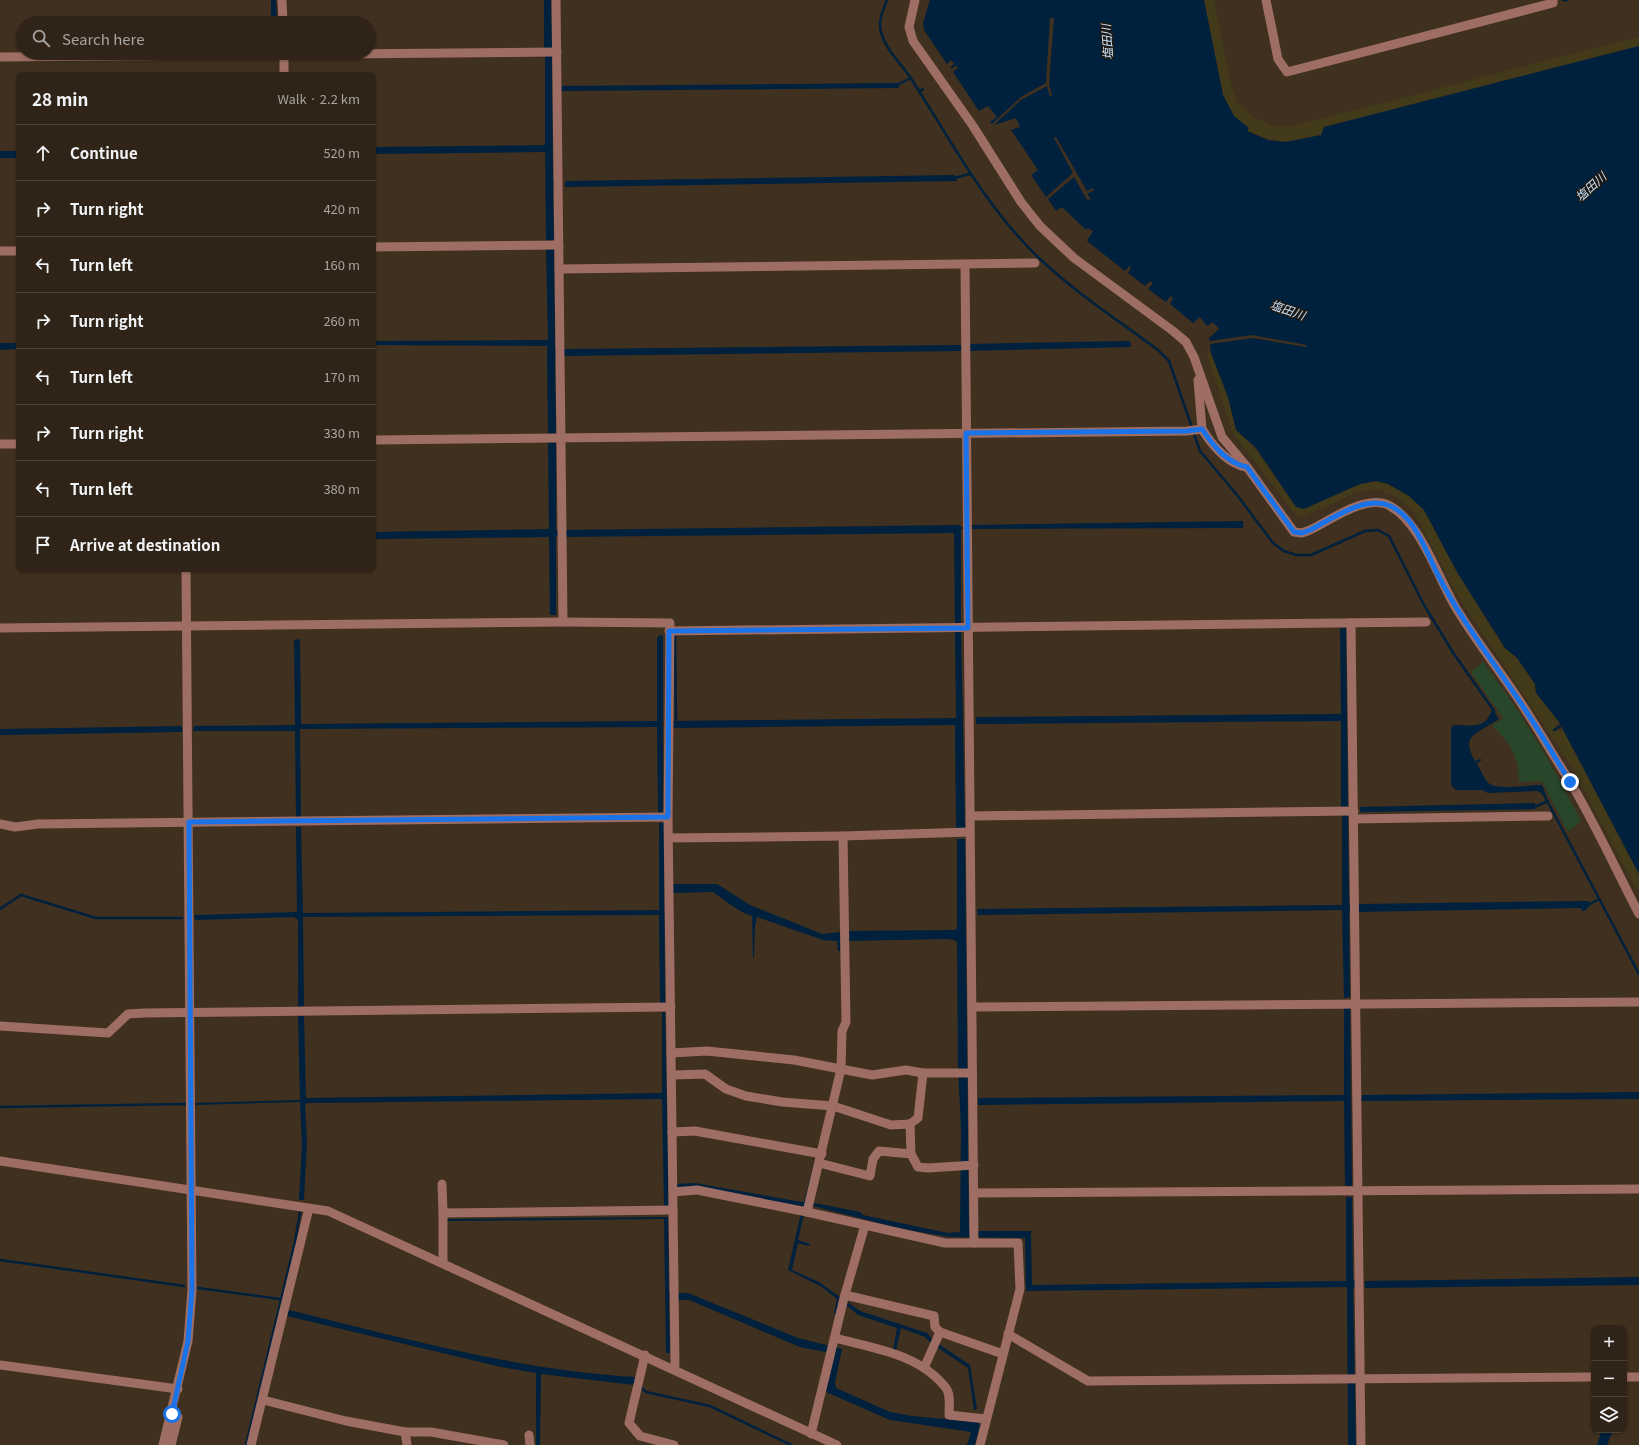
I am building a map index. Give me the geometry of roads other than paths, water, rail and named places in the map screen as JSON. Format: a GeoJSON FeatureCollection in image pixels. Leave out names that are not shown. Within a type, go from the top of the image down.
{"type":"FeatureCollection","features":[{"type":"Feature","properties":{"kind":"street"},"geometry":{"type":"LineString","coordinates":[[282,0],[283,16]]}},
{"type":"Feature","properties":{"kind":"street"},"geometry":{"type":"LineString","coordinates":[[556,0],[551,52],[557,89],[558,184],[553,245],[559,269],[560,353],[555,438],[562,529],[563,622]]}},
{"type":"Feature","properties":{"kind":"street"},"geometry":{"type":"LineString","coordinates":[[915,0],[908,27],[913,41],[973,126],[1021,202],[1040,226],[1074,258],[1186,342],[1194,357],[1222,437],[1247,467],[1294,532],[1302,533],[1362,504],[1374,502],[1389,505],[1404,516],[1415,531],[1450,599],[1521,703],[1570,782],[1639,914]]}},
{"type":"Feature","properties":{"kind":"street"},"geometry":{"type":"LineString","coordinates":[[1266,0],[1278,59],[1287,72],[1553,3],[1553,0]]}},
{"type":"Feature","properties":{"kind":"street"},"geometry":{"type":"LineString","coordinates":[[376,53],[551,52]]}},
{"type":"Feature","properties":{"kind":"street"},"geometry":{"type":"LineString","coordinates":[[0,57],[16,57]]}},
{"type":"Feature","properties":{"kind":"street"},"geometry":{"type":"LineString","coordinates":[[280,60],[283,72]]}},
{"type":"Feature","properties":{"kind":"street"},"geometry":{"type":"LineString","coordinates":[[376,247],[553,245]]}},
{"type":"Feature","properties":{"kind":"street"},"geometry":{"type":"LineString","coordinates":[[0,251],[16,250]]}},
{"type":"Feature","properties":{"kind":"street"},"geometry":{"type":"LineString","coordinates":[[559,269],[1035,263]]}},
{"type":"Feature","properties":{"kind":"street"},"geometry":{"type":"LineString","coordinates":[[965,265],[967,528],[961,628],[969,721],[970,816],[964,833],[971,912],[972,1006],[970,1073],[973,1101],[974,1241]]}},
{"type":"Feature","properties":{"kind":"street"},"geometry":{"type":"LineString","coordinates":[[1200,377],[1197,381],[1200,429],[1213,447],[1238,465],[1247,467]]}},
{"type":"Feature","properties":{"kind":"street"},"geometry":{"type":"LineString","coordinates":[[376,440],[1187,431],[1200,429]]}},
{"type":"Feature","properties":{"kind":"street"},"geometry":{"type":"LineString","coordinates":[[0,444],[16,444]]}},
{"type":"Feature","properties":{"kind":"street"},"geometry":{"type":"LineString","coordinates":[[163,1445],[172,1414],[188,1341],[192,1290],[186,572]]}},
{"type":"Feature","properties":{"kind":"street"},"geometry":{"type":"LineString","coordinates":[[0,628],[563,622],[670,623],[668,838],[676,1365],[673,1369]]}},
{"type":"Feature","properties":{"kind":"street"},"geometry":{"type":"LineString","coordinates":[[669,631],[1426,622]]}},
{"type":"Feature","properties":{"kind":"street"},"geometry":{"type":"LineString","coordinates":[[1351,623],[1351,810],[1356,1003],[1359,1379],[1361,1445]]}},
{"type":"Feature","properties":{"kind":"street"},"geometry":{"type":"LineString","coordinates":[[970,816],[1351,810],[1548,816]]}},
{"type":"Feature","properties":{"kind":"street"},"geometry":{"type":"LineString","coordinates":[[0,824],[15,827],[38,824],[668,817]]}},
{"type":"Feature","properties":{"kind":"street"},"geometry":{"type":"LineString","coordinates":[[668,838],[964,833]]}},
{"type":"Feature","properties":{"kind":"street"},"geometry":{"type":"LineString","coordinates":[[809,1207],[841,1069],[842,1031],[846,1022],[843,836]]}},
{"type":"Feature","properties":{"kind":"street"},"geometry":{"type":"LineString","coordinates":[[972,1006],[1639,1002]]}},
{"type":"Feature","properties":{"kind":"street"},"geometry":{"type":"LineString","coordinates":[[0,1026],[108,1033],[128,1014],[190,1012],[671,1007]]}},
{"type":"Feature","properties":{"kind":"street"},"geometry":{"type":"LineString","coordinates":[[671,1053],[707,1051],[794,1060],[872,1075],[906,1070],[922,1073],[970,1073]]}},
{"type":"Feature","properties":{"kind":"street"},"geometry":{"type":"LineString","coordinates":[[672,1075],[705,1074],[726,1089],[746,1096],[782,1102],[833,1106],[885,1123],[910,1124],[918,1118],[922,1073]]}},
{"type":"Feature","properties":{"kind":"street"},"geometry":{"type":"LineString","coordinates":[[910,1124],[910,1154],[918,1166],[928,1168],[974,1165]]}},
{"type":"Feature","properties":{"kind":"street"},"geometry":{"type":"LineString","coordinates":[[672,1132],[695,1131],[821,1158],[870,1176],[872,1159],[879,1151],[910,1154]]}},
{"type":"Feature","properties":{"kind":"street"},"geometry":{"type":"LineString","coordinates":[[0,1161],[192,1189],[328,1211],[443,1262],[837,1445]]}},
{"type":"Feature","properties":{"kind":"street"},"geometry":{"type":"LineString","coordinates":[[442,1184],[443,1262]]}},
{"type":"Feature","properties":{"kind":"street"},"geometry":{"type":"LineString","coordinates":[[974,1193],[1358,1192],[1639,1189]]}},
{"type":"Feature","properties":{"kind":"street"},"geometry":{"type":"LineString","coordinates":[[673,1192],[697,1190],[809,1207],[865,1225],[945,1243],[974,1241],[1018,1243],[1020,1289],[980,1445]]}},
{"type":"Feature","properties":{"kind":"street"},"geometry":{"type":"LineString","coordinates":[[251,1445],[309,1208]]}},
{"type":"Feature","properties":{"kind":"street"},"geometry":{"type":"LineString","coordinates":[[443,1213],[674,1210]]}},
{"type":"Feature","properties":{"kind":"street"},"geometry":{"type":"LineString","coordinates":[[811,1434],[844,1299],[865,1225]]}},
{"type":"Feature","properties":{"kind":"street"},"geometry":{"type":"LineString","coordinates":[[844,1299],[934,1316],[936,1340],[924,1368]]}},
{"type":"Feature","properties":{"kind":"street"},"geometry":{"type":"LineString","coordinates":[[1008,1334],[1088,1381],[1591,1377]]}},
{"type":"Feature","properties":{"kind":"street"},"geometry":{"type":"LineString","coordinates":[[936,1340],[1003,1354]]}},
{"type":"Feature","properties":{"kind":"street"},"geometry":{"type":"LineString","coordinates":[[833,1346],[903,1356],[924,1368],[946,1389],[950,1403],[949,1415],[986,1419]]}},
{"type":"Feature","properties":{"kind":"street"},"geometry":{"type":"LineString","coordinates":[[645,1355],[629,1423],[640,1436],[674,1445]]}},
{"type":"Feature","properties":{"kind":"street"},"geometry":{"type":"LineString","coordinates":[[0,1365],[178,1389]]}},
{"type":"Feature","properties":{"kind":"street"},"geometry":{"type":"LineString","coordinates":[[1627,1377],[1639,1377]]}},
{"type":"Feature","properties":{"kind":"street"},"geometry":{"type":"LineString","coordinates":[[263,1400],[346,1421],[405,1432],[431,1432],[504,1445]]}},
{"type":"Feature","properties":{"kind":"street"},"geometry":{"type":"LineString","coordinates":[[171,1445],[178,1417],[172,1414]]}},
{"type":"Feature","properties":{"kind":"street"},"geometry":{"type":"LineString","coordinates":[[405,1432],[407,1445]]}},
{"type":"Feature","properties":{"kind":"street"},"geometry":{"type":"LineString","coordinates":[[529,1435],[530,1445]]}},
{"type":"Feature","properties":{"kind":"water"},"geometry":{"type":"Polygon","coordinates":[[[271,0],[276,0],[277,16],[271,16],[271,0]]]}},
{"type":"Feature","properties":{"kind":"water"},"geometry":{"type":"Polygon","coordinates":[[[544,0],[551,0],[552,49],[544,49],[544,0]]]}},
{"type":"Feature","properties":{"kind":"water","name":"塩田川"},"geometry":{"type":"Polygon","coordinates":[[[930,0],[1204,0],[1223,95],[1234,116],[1249,128],[1247,131],[1268,140],[1286,142],[1321,135],[1324,127],[1639,46],[1639,874],[1559,722],[1536,693],[1535,684],[1517,658],[1505,648],[1457,572],[1424,510],[1409,496],[1388,484],[1376,481],[1360,484],[1304,509],[1296,507],[1256,448],[1236,430],[1228,397],[1211,353],[1210,344],[1253,338],[1306,347],[1307,345],[1252,335],[1210,341],[1209,338],[1219,329],[1213,322],[1207,326],[1200,317],[1193,323],[1170,304],[1173,298],[1171,296],[1166,302],[1148,289],[1153,283],[1150,281],[1145,286],[1128,273],[1131,267],[1129,266],[1125,271],[1087,241],[1093,231],[1088,228],[1086,230],[1062,207],[1056,211],[1048,199],[1074,177],[1087,200],[1091,199],[1087,194],[1094,190],[1093,188],[1087,191],[1056,137],[1054,138],[1073,173],[1046,197],[1031,175],[1038,170],[1011,130],[1020,127],[1016,118],[994,125],[1021,100],[1047,86],[1050,97],[1052,96],[1049,84],[1054,18],[1050,18],[1046,83],[1021,97],[992,124],[990,122],[997,117],[988,106],[979,111],[953,72],[958,68],[951,60],[947,64],[924,30],[923,23],[930,0]]]}},
{"type":"Feature","properties":{"kind":"water"},"geometry":{"type":"Polygon","coordinates":[[[552,54],[553,179],[556,184],[553,187],[554,240],[551,240],[551,249],[554,249],[555,346],[557,356],[555,359],[556,435],[554,436],[554,443],[556,443],[556,530],[960,525],[961,527],[971,527],[971,525],[1243,521],[1243,528],[961,529],[961,624],[955,625],[954,533],[556,537],[556,615],[550,615],[549,537],[376,539],[376,532],[549,529],[548,443],[550,443],[548,435],[547,346],[376,345],[376,341],[548,340],[546,249],[549,249],[548,240],[546,240],[545,152],[376,154],[376,147],[545,145],[545,55],[552,54]]]}},
{"type":"Feature","properties":{"kind":"water"},"geometry":{"type":"Polygon","coordinates":[[[899,83],[899,88],[561,91],[561,86],[899,83]]]}},
{"type":"Feature","properties":{"kind":"water"},"geometry":{"type":"Polygon","coordinates":[[[0,151],[16,151],[16,158],[0,158],[0,151]]]}},
{"type":"Feature","properties":{"kind":"water"},"geometry":{"type":"Polygon","coordinates":[[[955,175],[957,181],[565,187],[565,181],[955,175]]]}},
{"type":"Feature","properties":{"kind":"water"},"geometry":{"type":"Polygon","coordinates":[[[1130,341],[1131,347],[969,351],[969,344],[1130,341]]]}},
{"type":"Feature","properties":{"kind":"water"},"geometry":{"type":"Polygon","coordinates":[[[0,343],[16,343],[16,349],[0,350],[0,343]]]}},
{"type":"Feature","properties":{"kind":"water"},"geometry":{"type":"Polygon","coordinates":[[[961,345],[961,351],[564,356],[564,349],[961,345]]]}},
{"type":"Feature","properties":{"kind":"water"},"geometry":{"type":"Polygon","coordinates":[[[1340,628],[1346,628],[1348,808],[1341,808],[1341,721],[976,724],[976,717],[1341,714],[1340,628]]]}},
{"type":"Feature","properties":{"kind":"water"},"geometry":{"type":"Polygon","coordinates":[[[955,630],[961,630],[965,828],[956,828],[955,725],[672,728],[673,721],[956,718],[955,630]]]}},
{"type":"Feature","properties":{"kind":"water"},"geometry":{"type":"Polygon","coordinates":[[[660,635],[663,636],[663,814],[658,814],[657,727],[300,729],[301,818],[296,818],[295,731],[193,731],[194,726],[295,725],[294,640],[300,639],[301,724],[657,721],[657,638],[660,635]]]}},
{"type":"Feature","properties":{"kind":"water"},"geometry":{"type":"Polygon","coordinates":[[[1492,708],[1499,719],[1474,735],[1470,739],[1469,744],[1470,751],[1485,778],[1490,784],[1500,787],[1542,785],[1547,796],[1537,791],[1488,793],[1482,790],[1456,790],[1451,785],[1451,728],[1454,725],[1478,725],[1483,723],[1490,715],[1492,708]]]}},
{"type":"Feature","properties":{"kind":"water"},"geometry":{"type":"Polygon","coordinates":[[[182,726],[182,732],[0,735],[0,729],[182,726]]]}},
{"type":"Feature","properties":{"kind":"water"},"geometry":{"type":"Polygon","coordinates":[[[1535,803],[1535,809],[1360,812],[1360,807],[1535,803]]]}},
{"type":"Feature","properties":{"kind":"water"},"geometry":{"type":"Polygon","coordinates":[[[1342,815],[1348,815],[1349,904],[1353,904],[1352,911],[1349,911],[1350,997],[1344,998],[1342,910],[978,915],[977,909],[1342,905],[1342,815]]]}},
{"type":"Feature","properties":{"kind":"water"},"geometry":{"type":"Polygon","coordinates":[[[659,823],[664,823],[665,1004],[660,1003],[659,915],[303,917],[304,1006],[298,1007],[298,920],[294,917],[195,920],[194,915],[297,912],[296,827],[301,827],[303,913],[659,910],[659,823]]]}},
{"type":"Feature","properties":{"kind":"water"},"geometry":{"type":"Polygon","coordinates":[[[957,839],[965,839],[969,1229],[973,1231],[1031,1231],[1032,1285],[1346,1281],[1346,1197],[1352,1197],[1353,1280],[1355,1280],[1355,1287],[1353,1288],[1356,1445],[1348,1445],[1347,1287],[1026,1291],[1025,1238],[950,1237],[902,1229],[813,1206],[804,1207],[697,1187],[676,1187],[675,1184],[695,1183],[804,1202],[816,1156],[807,1203],[860,1212],[863,1215],[948,1233],[960,1232],[961,1129],[958,1068],[957,942],[947,939],[847,941],[840,942],[841,951],[838,951],[837,941],[823,940],[757,917],[753,958],[752,916],[736,909],[713,892],[672,893],[672,884],[717,884],[750,905],[822,934],[848,931],[955,930],[957,928],[957,839]]]}},
{"type":"Feature","properties":{"kind":"water"},"geometry":{"type":"Polygon","coordinates":[[[1589,901],[1590,907],[1587,907],[1587,910],[1582,911],[1581,908],[1357,912],[1357,904],[1589,901]]]}},
{"type":"Feature","properties":{"kind":"water"},"geometry":{"type":"Polygon","coordinates":[[[1344,1008],[1350,1008],[1352,1186],[1345,1186],[1344,1101],[978,1105],[978,1098],[1344,1095],[1344,1008]]]}},
{"type":"Feature","properties":{"kind":"water"},"geometry":{"type":"Polygon","coordinates":[[[662,1012],[665,1012],[669,1205],[664,1206],[662,1099],[308,1103],[305,1104],[307,1143],[304,1200],[299,1200],[302,1144],[300,1102],[195,1105],[195,1103],[300,1100],[298,1016],[304,1016],[306,1098],[662,1093],[662,1012]]]}},
{"type":"Feature","properties":{"kind":"water"},"geometry":{"type":"Polygon","coordinates":[[[1639,1092],[1639,1099],[1361,1101],[1362,1095],[1639,1092]]]}},
{"type":"Feature","properties":{"kind":"water"},"geometry":{"type":"Polygon","coordinates":[[[801,1213],[804,1214],[798,1240],[810,1244],[809,1246],[798,1243],[792,1270],[819,1282],[860,1311],[927,1333],[934,1341],[970,1365],[977,1409],[974,1410],[968,1368],[932,1344],[925,1337],[901,1328],[896,1351],[893,1350],[897,1328],[858,1315],[841,1301],[837,1315],[834,1314],[837,1299],[822,1287],[788,1270],[801,1213]]]}},
{"type":"Feature","properties":{"kind":"water"},"geometry":{"type":"Polygon","coordinates":[[[668,1217],[669,1293],[688,1293],[798,1338],[842,1349],[835,1383],[836,1388],[890,1412],[912,1416],[976,1422],[980,1424],[975,1445],[967,1445],[971,1432],[890,1420],[826,1392],[835,1354],[800,1347],[689,1300],[669,1300],[670,1353],[666,1353],[664,1219],[446,1221],[446,1219],[668,1217]]]}},
{"type":"Feature","properties":{"kind":"water"},"geometry":{"type":"Polygon","coordinates":[[[1639,1277],[1639,1285],[1365,1288],[1365,1281],[1639,1277]]]}},
{"type":"Feature","properties":{"kind":"water"},"geometry":{"type":"Polygon","coordinates":[[[289,1310],[417,1342],[504,1360],[547,1368],[635,1377],[634,1385],[541,1374],[540,1445],[536,1445],[536,1373],[501,1367],[287,1316],[289,1310]]]}},
{"type":"Feature","properties":{"kind":"water"},"geometry":{"type":"Polygon","coordinates":[[[1601,1433],[1612,1433],[1607,1445],[1597,1445],[1601,1433]]]}},
{"type":"Feature","properties":{"kind":"waterway"},"geometry":{"type":"LineString","coordinates":[[887,0],[881,16],[880,24],[883,39],[890,51],[912,80],[986,196],[1003,218],[1040,259],[1083,295],[1158,350],[1169,361],[1200,451],[1237,495],[1273,543],[1284,551],[1296,555],[1311,555],[1365,531],[1378,530],[1389,536],[1424,605],[1454,654],[1494,711]]}},
{"type":"Feature","properties":{"kind":"waterway"},"geometry":{"type":"LineString","coordinates":[[952,67],[958,63]]}},
{"type":"Feature","properties":{"kind":"waterway"},"geometry":{"type":"LineString","coordinates":[[897,85],[911,78]]}},
{"type":"Feature","properties":{"kind":"waterway"},"geometry":{"type":"LineString","coordinates":[[919,92],[923,89]]}},
{"type":"Feature","properties":{"kind":"waterway"},"geometry":{"type":"LineString","coordinates":[[954,178],[970,174]]}},
{"type":"Feature","properties":{"kind":"waterway"},"geometry":{"type":"LineString","coordinates":[[675,636],[676,724]]}},
{"type":"Feature","properties":{"kind":"waterway"},"geometry":{"type":"LineString","coordinates":[[1554,730],[1562,725]]}},
{"type":"Feature","properties":{"kind":"waterway"},"geometry":{"type":"LineString","coordinates":[[1473,764],[1480,760]]}},
{"type":"Feature","properties":{"kind":"waterway"},"geometry":{"type":"LineString","coordinates":[[1543,793],[1639,974]]}},
{"type":"Feature","properties":{"kind":"waterway"},"geometry":{"type":"LineString","coordinates":[[1532,806],[1537,806],[1548,801]]}},
{"type":"Feature","properties":{"kind":"waterway"},"geometry":{"type":"LineString","coordinates":[[0,909],[21,895],[96,918],[182,918]]}},
{"type":"Feature","properties":{"kind":"waterway"},"geometry":{"type":"LineString","coordinates":[[1588,905],[1599,899]]}},
{"type":"Feature","properties":{"kind":"waterway"},"geometry":{"type":"LineString","coordinates":[[0,1107],[186,1104]]}},
{"type":"Feature","properties":{"kind":"waterway"},"geometry":{"type":"LineString","coordinates":[[246,1445],[295,1242],[300,1212]]}},
{"type":"Feature","properties":{"kind":"waterway"},"geometry":{"type":"LineString","coordinates":[[0,1260],[184,1286]]}},
{"type":"Feature","properties":{"kind":"waterway"},"geometry":{"type":"LineString","coordinates":[[198,1288],[280,1299]]}},
{"type":"Feature","properties":{"kind":"waterway"},"geometry":{"type":"LineString","coordinates":[[639,1386],[646,1392],[710,1406],[791,1445]]}}]}
